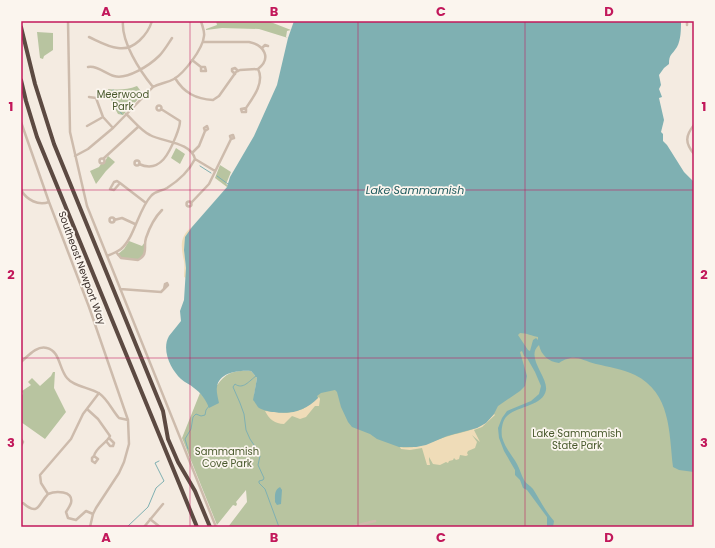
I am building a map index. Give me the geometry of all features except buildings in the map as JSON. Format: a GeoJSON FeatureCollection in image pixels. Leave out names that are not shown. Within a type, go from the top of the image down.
{"type":"FeatureCollection","features":[{"type":"Feature","properties":{"kind":"highway"},"geometry":{"type":"LineString","coordinates":[[21,27],[35,84],[54,144],[163,411],[168,439],[178,462],[195,490],[210,527]]}},
{"type":"Feature","properties":{"kind":"highway"},"geometry":{"type":"LineString","coordinates":[[21,80],[31,122],[197,527]]}},
{"type":"Feature","properties":{"kind":"street"},"geometry":{"type":"LineString","coordinates":[[68,21],[70,132],[89,211],[216,527]]}},
{"type":"Feature","properties":{"kind":"street"},"geometry":{"type":"LineString","coordinates":[[122,21],[128,47],[140,69],[153,87]]}},
{"type":"Feature","properties":{"kind":"street"},"geometry":{"type":"LineString","coordinates":[[89,37],[122,49],[139,41],[145,34],[152,21]]}},
{"type":"Feature","properties":{"kind":"street"},"geometry":{"type":"LineString","coordinates":[[75,156],[88,149],[113,128],[153,87],[175,78],[183,72],[203,42],[204,34],[201,21]]}},
{"type":"Feature","properties":{"kind":"street"},"geometry":{"type":"LineString","coordinates":[[88,67],[94,66],[119,77],[128,76],[160,56],[172,38]]}},
{"type":"Feature","properties":{"kind":"street"},"geometry":{"type":"LineString","coordinates":[[203,42],[249,42],[256,44],[263,49],[265,61],[258,69],[238,71],[235,68],[232,68],[232,71],[235,74]]}},
{"type":"Feature","properties":{"kind":"street"},"geometry":{"type":"LineString","coordinates":[[263,49],[268,48],[268,46]]}},
{"type":"Feature","properties":{"kind":"street"},"geometry":{"type":"LineString","coordinates":[[192,60],[201,67]]}},
{"type":"Feature","properties":{"kind":"street"},"geometry":{"type":"LineString","coordinates":[[246,108],[260,80],[261,75],[258,69]]}},
{"type":"Feature","properties":{"kind":"street"},"geometry":{"type":"LineString","coordinates":[[175,78],[188,93],[213,100],[219,96],[238,71]]}},
{"type":"Feature","properties":{"kind":"street"},"geometry":{"type":"LineString","coordinates":[[89,97],[94,97],[97,100],[103,117],[113,128]]}},
{"type":"Feature","properties":{"kind":"street"},"geometry":{"type":"LineString","coordinates":[[139,164],[148,166],[160,163],[167,156],[173,143],[180,121],[161,109]]}},
{"type":"Feature","properties":{"kind":"street"},"geometry":{"type":"LineString","coordinates":[[126,114],[150,135],[186,148],[192,153],[195,159],[215,171]]}},
{"type":"Feature","properties":{"kind":"street"},"geometry":{"type":"LineString","coordinates":[[87,126],[103,117]]}},
{"type":"Feature","properties":{"kind":"street","name":"Southeast Newport Way"},"geometry":{"type":"LineString","coordinates":[[21,122],[49,202],[84,293],[128,420],[130,430],[129,444],[119,474],[93,514]]}},
{"type":"Feature","properties":{"kind":"street"},"geometry":{"type":"LineString","coordinates":[[694,125],[688,134],[687,139],[689,147],[694,154]]}},
{"type":"Feature","properties":{"kind":"street"},"geometry":{"type":"LineString","coordinates":[[103,159],[139,126]]}},
{"type":"Feature","properties":{"kind":"street"},"geometry":{"type":"LineString","coordinates":[[192,153],[199,146],[206,131]]}},
{"type":"Feature","properties":{"kind":"street"},"geometry":{"type":"LineString","coordinates":[[191,203],[207,187],[231,139]]}},
{"type":"Feature","properties":{"kind":"street"},"geometry":{"type":"LineString","coordinates":[[107,256],[116,252],[124,245],[146,203],[154,194],[170,186],[182,176],[195,159]]}},
{"type":"Feature","properties":{"kind":"street"},"geometry":{"type":"LineString","coordinates":[[120,183],[146,203]]}},
{"type":"Feature","properties":{"kind":"street"},"geometry":{"type":"LineString","coordinates":[[21,190],[34,202],[43,204],[49,202]]}},
{"type":"Feature","properties":{"kind":"street"},"geometry":{"type":"LineString","coordinates":[[116,252],[120,258],[140,259],[146,251],[146,238],[162,210]]}},
{"type":"Feature","properties":{"kind":"street"},"geometry":{"type":"LineString","coordinates":[[114,220],[122,218],[136,224]]}},
{"type":"Feature","properties":{"kind":"street"},"geometry":{"type":"LineString","coordinates":[[120,289],[161,292],[164,289]]}},
{"type":"Feature","properties":{"kind":"street"},"geometry":{"type":"LineString","coordinates":[[21,362],[39,348],[47,348],[52,350],[64,374],[69,380],[99,393],[108,402],[119,418],[128,420]]}},
{"type":"Feature","properties":{"kind":"street"},"geometry":{"type":"LineString","coordinates":[[48,494],[41,483],[40,475],[71,439],[81,418],[99,393]]}},
{"type":"Feature","properties":{"kind":"street"},"geometry":{"type":"LineString","coordinates":[[87,409],[98,419],[109,434],[109,438],[114,443],[113,446],[110,446],[106,441]]}},
{"type":"Feature","properties":{"kind":"street"},"geometry":{"type":"LineString","coordinates":[[94,456],[97,450],[109,438]]}},
{"type":"Feature","properties":{"kind":"street"},"geometry":{"type":"LineString","coordinates":[[21,439],[23,442],[21,446]]}},
{"type":"Feature","properties":{"kind":"street"},"geometry":{"type":"LineString","coordinates":[[23,503],[31,509],[38,508],[48,494],[59,491],[66,493],[70,497],[71,502],[66,514],[67,517],[76,520],[86,512],[93,514],[90,527]]}},
{"type":"Feature","properties":{"kind":"street"},"geometry":{"type":"LineString","coordinates":[[144,527],[163,504]]}},
{"type":"Feature","properties":{"kind":"street"},"geometry":{"type":"LineString","coordinates":[[150,519],[160,527]]}},
{"type":"Feature","properties":{"kind":"street"},"geometry":{"type":"LineString","coordinates":[[350,527],[375,521]]}},
{"type":"Feature","properties":{"kind":"green space"},"geometry":{"type":"Polygon","coordinates":[[[216,21],[268,21],[291,30],[287,31],[286,37],[288,38],[259,29],[222,28],[206,30],[217,25],[216,21]]]}},
{"type":"Feature","properties":{"kind":"green space"},"geometry":{"type":"Polygon","coordinates":[[[37,32],[53,33],[53,50],[44,56],[43,59],[40,58],[37,32]]]}},
{"type":"Feature","properties":{"kind":"green space","name":"Meerwood Park"},"geometry":{"type":"Polygon","coordinates":[[[137,86],[143,94],[123,115],[118,114],[112,103],[108,89],[115,90],[137,86]]]}},
{"type":"Feature","properties":{"kind":"green space"},"geometry":{"type":"Polygon","coordinates":[[[176,148],[185,154],[180,164],[171,158],[176,148]]]}},
{"type":"Feature","properties":{"kind":"green space"},"geometry":{"type":"Polygon","coordinates":[[[108,156],[115,162],[96,184],[90,171],[104,163],[108,156]]]}},
{"type":"Feature","properties":{"kind":"green space"},"geometry":{"type":"Polygon","coordinates":[[[220,165],[231,172],[226,184],[228,185],[227,187],[215,178],[220,165]]]}},
{"type":"Feature","properties":{"kind":"green space"},"geometry":{"type":"Polygon","coordinates":[[[129,241],[142,246],[145,242],[145,252],[139,260],[121,258],[117,255],[124,249],[129,241]]]}},
{"type":"Feature","properties":{"kind":"green space","name":"Lake Sammamish State Park"},"geometry":{"type":"Polygon","coordinates":[[[507,328],[644,363],[694,462],[694,527],[228,527],[247,502],[246,490],[236,502],[236,506],[233,505],[217,525],[182,438],[200,393],[206,400],[228,374],[241,371],[251,371],[257,378],[254,396],[507,328]]]}},
{"type":"Feature","properties":{"kind":"green space"},"geometry":{"type":"Polygon","coordinates":[[[53,372],[55,372],[54,388],[66,412],[45,439],[21,422],[21,396],[23,394],[22,391],[31,385],[28,382],[32,378],[40,386],[51,376],[53,372]]]}},
{"type":"Feature","properties":{"kind":"sand"},"geometry":{"type":"Polygon","coordinates":[[[192,227],[188,234],[184,252],[186,278],[184,277],[182,242],[185,234],[192,227]]]}},
{"type":"Feature","properties":{"kind":"sand"},"geometry":{"type":"Polygon","coordinates":[[[319,397],[319,406],[315,406],[306,417],[300,419],[292,416],[284,424],[273,420],[265,411],[287,413],[303,409],[319,397]]]}},
{"type":"Feature","properties":{"kind":"sand"},"geometry":{"type":"Polygon","coordinates":[[[494,414],[495,415],[482,427],[474,430],[480,442],[472,435],[477,442],[475,448],[468,451],[468,455],[460,455],[459,459],[456,460],[454,458],[448,463],[446,462],[440,465],[433,464],[429,457],[430,465],[427,465],[422,448],[410,450],[401,449],[400,447],[407,448],[419,446],[472,430],[481,426],[494,414]]]}},
{"type":"Feature","properties":{"kind":"water","name":"Lake Sammamish"},"geometry":{"type":"Polygon","coordinates":[[[294,21],[681,21],[677,47],[670,56],[669,64],[659,75],[661,85],[659,89],[662,97],[659,98],[664,120],[661,132],[663,134],[663,141],[684,172],[694,182],[694,472],[679,470],[673,467],[669,427],[666,415],[656,392],[647,383],[626,371],[578,358],[569,358],[559,363],[552,361],[544,355],[539,345],[535,350],[534,355],[546,385],[544,396],[534,403],[510,413],[506,417],[503,424],[502,437],[524,480],[533,489],[554,521],[553,527],[547,527],[547,517],[527,490],[523,488],[520,480],[515,475],[515,470],[504,451],[499,438],[498,428],[507,411],[531,401],[539,394],[541,386],[535,372],[522,351],[520,352],[527,376],[525,386],[498,406],[494,414],[486,423],[477,428],[447,436],[426,445],[416,447],[399,447],[377,439],[370,434],[352,427],[341,407],[337,392],[335,390],[321,393],[309,406],[298,411],[287,413],[271,412],[259,408],[253,400],[257,378],[251,371],[241,371],[230,373],[221,378],[217,387],[219,403],[209,408],[205,399],[199,392],[177,375],[168,359],[166,347],[169,336],[181,321],[180,311],[184,300],[186,268],[184,250],[185,237],[227,187],[230,177],[254,136],[277,85],[288,38],[294,21]],[[523,333],[518,335],[530,351],[533,340],[536,338],[538,340],[538,337],[523,333]]]}},
{"type":"Feature","properties":{"kind":"water"},"geometry":{"type":"Polygon","coordinates":[[[280,487],[282,490],[281,504],[277,505],[275,502],[275,493],[280,487]]]}},
{"type":"Feature","properties":{"kind":"waterway"},"geometry":{"type":"LineString","coordinates":[[113,90],[112,97],[115,106],[122,114]]}},
{"type":"Feature","properties":{"kind":"waterway"},"geometry":{"type":"LineString","coordinates":[[200,166],[211,173]]}},
{"type":"Feature","properties":{"kind":"waterway"},"geometry":{"type":"LineString","coordinates":[[217,176],[228,184]]}},
{"type":"Feature","properties":{"kind":"waterway"},"geometry":{"type":"LineString","coordinates":[[256,376],[241,386],[235,384],[233,387],[244,414],[246,430],[254,445],[256,454],[260,456],[258,465],[264,478],[263,480],[259,481],[259,483],[265,489],[279,527]]}},
{"type":"Feature","properties":{"kind":"waterway"},"geometry":{"type":"LineString","coordinates":[[188,449],[185,439],[191,429],[193,417],[196,414],[201,416],[205,415],[209,406]]}},
{"type":"Feature","properties":{"kind":"waterway"},"geometry":{"type":"LineString","coordinates":[[127,527],[148,507],[156,488],[164,481],[155,463],[159,461]]}},
{"type":"Feature","properties":{"kind":"park label","name":"Sammamish Cove Park"},"geometry":{"type":"Point","coordinates":[227,456]}}]}
